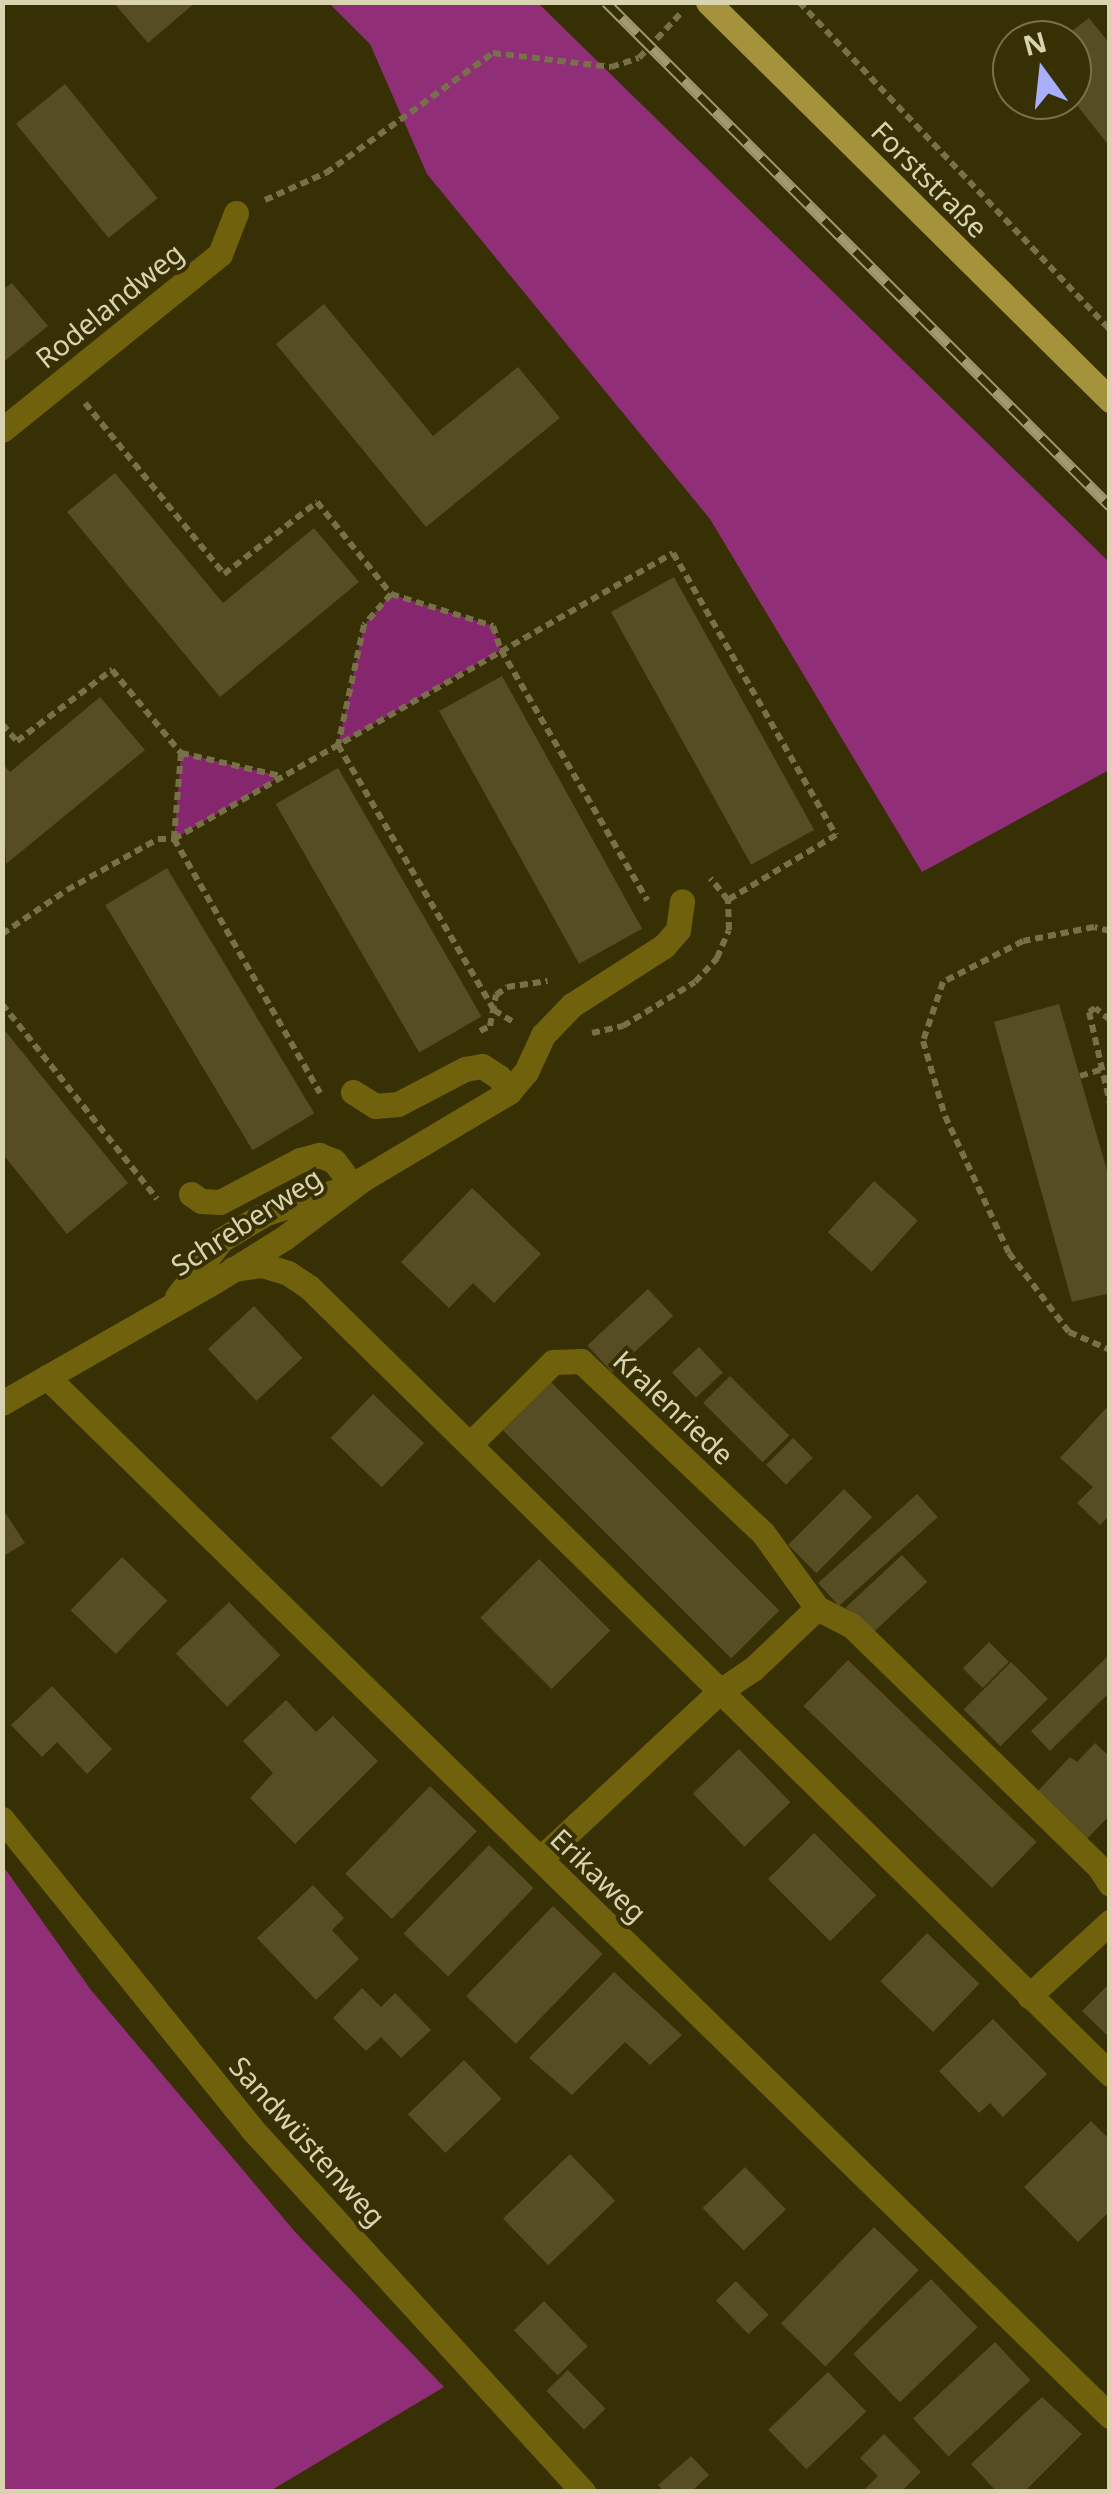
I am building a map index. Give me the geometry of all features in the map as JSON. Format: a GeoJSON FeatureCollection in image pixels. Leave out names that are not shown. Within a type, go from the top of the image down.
{"type":"FeatureCollection","features":[{"type":"Feature","properties":{"kind":"main road","name":"Forststraße"},"geometry":{"type":"LineString","coordinates":[[708,2],[1110,400]]}},
{"type":"Feature","properties":{"kind":"street","name":"Rodelandweg"},"geometry":{"type":"LineString","coordinates":[[2,430],[220,254],[236,213]]}},
{"type":"Feature","properties":{"kind":"street","name":"Schreberweg"},"geometry":{"type":"LineString","coordinates":[[2,1402],[284,1238],[352,1186],[509,1092],[526,1072],[544,1035],[572,1005],[664,946],[678,930],[689,894]]}},
{"type":"Feature","properties":{"kind":"street"},"geometry":{"type":"LineString","coordinates":[[354,1092],[375,1106],[398,1104],[464,1069],[482,1066],[499,1077],[509,1092]]}},
{"type":"Feature","properties":{"kind":"street"},"geometry":{"type":"LineString","coordinates":[[191,1194],[201,1201],[220,1202],[318,1154],[334,1161],[352,1186]]}},
{"type":"Feature","properties":{"kind":"street","name":"Schreberweg"},"geometry":{"type":"LineString","coordinates":[[171,1306],[222,1240],[266,1212],[352,1186]]}},
{"type":"Feature","properties":{"kind":"street"},"geometry":{"type":"LineString","coordinates":[[233,1269],[262,1266],[288,1273],[308,1287],[1110,2074]]}},
{"type":"Feature","properties":{"kind":"street","name":"Kralenriede"},"geometry":{"type":"LineString","coordinates":[[470,1444],[553,1362],[581,1360],[763,1533],[817,1608],[851,1625],[1099,1866],[1110,1884]]}},
{"type":"Feature","properties":{"kind":"street","name":"Erikaweg"},"geometry":{"type":"LineString","coordinates":[[47,1377],[1110,2416]]}},
{"type":"Feature","properties":{"kind":"street"},"geometry":{"type":"LineString","coordinates":[[540,1859],[720,1691],[753,1668],[817,1608]]}},
{"type":"Feature","properties":{"kind":"street","name":"Sandwüstenweg"},"geometry":{"type":"LineString","coordinates":[[2,1819],[251,2128],[583,2492]]}},
{"type":"Feature","properties":{"kind":"street"},"geometry":{"type":"LineString","coordinates":[[1029,1996],[1110,1922]]}},
{"type":"Feature","properties":{"kind":"path"},"geometry":{"type":"LineString","coordinates":[[236,213],[326,173],[493,53],[611,67],[639,58],[692,2]]}},
{"type":"Feature","properties":{"kind":"path"},"geometry":{"type":"LineString","coordinates":[[799,2],[1110,330]]}},
{"type":"Feature","properties":{"kind":"path"},"geometry":{"type":"LineString","coordinates":[[65,378],[224,574],[317,502],[391,594],[493,626],[501,650],[654,912]]}},
{"type":"Feature","properties":{"kind":"path"},"geometry":{"type":"LineString","coordinates":[[2,934],[67,890],[158,839],[174,839],[673,553],[836,835],[728,900]]}},
{"type":"Feature","properties":{"kind":"path"},"geometry":{"type":"LineString","coordinates":[[391,594],[364,625],[338,745],[494,1010],[544,1035],[598,1033],[623,1026],[696,982],[717,958],[729,930],[728,900],[710,878],[689,894]]}},
{"type":"Feature","properties":{"kind":"path"},"geometry":{"type":"LineString","coordinates":[[2,724],[17,741],[112,670],[181,753],[281,776]]}},
{"type":"Feature","properties":{"kind":"path"},"geometry":{"type":"LineString","coordinates":[[181,753],[174,839],[324,1099]]}},
{"type":"Feature","properties":{"kind":"path"},"geometry":{"type":"LineString","coordinates":[[1110,931],[1094,927],[1023,940],[943,982],[923,1041],[945,1116],[1009,1253],[1069,1332],[1110,1350]]}},
{"type":"Feature","properties":{"kind":"path"},"geometry":{"type":"LineString","coordinates":[[474,1035],[490,1026],[496,996],[508,987],[522,981],[562,981]]}},
{"type":"Feature","properties":{"kind":"path"},"geometry":{"type":"LineString","coordinates":[[2,1004],[163,1206]]}},
{"type":"Feature","properties":{"kind":"path"},"geometry":{"type":"LineString","coordinates":[[1110,1020],[1096,1008],[1089,1012],[1110,1104]]}},
{"type":"Feature","properties":{"kind":"path"},"geometry":{"type":"LineString","coordinates":[[1080,1076],[1100,1070]]}},
{"type":"Feature","properties":{"kind":"shaded area"},"geometry":{"type":"Polygon","coordinates":[[[329,3],[538,3],[1109,562],[1109,770],[922,872],[710,519],[427,174],[370,44],[329,3]]]}},
{"type":"Feature","properties":{"kind":"shaded area"},"geometry":{"type":"Polygon","coordinates":[[[391,594],[493,626],[501,650],[338,745],[364,625],[391,594]]]}},
{"type":"Feature","properties":{"kind":"shaded area"},"geometry":{"type":"Polygon","coordinates":[[[181,753],[281,776],[174,839],[181,753]]]}},
{"type":"Feature","properties":{"kind":"shaded area"},"geometry":{"type":"Polygon","coordinates":[[[3,1866],[91,1990],[296,2233],[444,2387],[270,2491],[3,2491],[3,1866]]]}},
{"type":"Feature","properties":{"kind":"building"},"geometry":{"type":"Polygon","coordinates":[[[113,2],[196,2],[148,43],[113,2]]]}},
{"type":"Feature","properties":{"kind":"building"},"geometry":{"type":"Polygon","coordinates":[[[1092,22],[1110,44],[1110,147],[1089,120],[1092,120],[1092,22]]]}},
{"type":"Feature","properties":{"kind":"building"},"geometry":{"type":"Polygon","coordinates":[[[65,84],[158,198],[109,238],[16,124],[65,84]]]}},
{"type":"Feature","properties":{"kind":"building"},"geometry":{"type":"Polygon","coordinates":[[[12,283],[48,326],[2,363],[2,290],[12,283]]]}},
{"type":"Feature","properties":{"kind":"building"},"geometry":{"type":"Polygon","coordinates":[[[324,304],[433,436],[518,367],[560,418],[426,527],[276,344],[324,304]]]}},
{"type":"Feature","properties":{"kind":"building"},"geometry":{"type":"Polygon","coordinates":[[[115,473],[223,603],[314,528],[359,582],[220,697],[67,512],[115,473]]]}},
{"type":"Feature","properties":{"kind":"building"},"geometry":{"type":"Polygon","coordinates":[[[674,577],[814,830],[751,865],[611,612],[674,577]]]}},
{"type":"Feature","properties":{"kind":"building"},"geometry":{"type":"Polygon","coordinates":[[[502,676],[642,929],[579,964],[439,711],[502,676]]]}},
{"type":"Feature","properties":{"kind":"building"},"geometry":{"type":"Polygon","coordinates":[[[100,697],[145,750],[6,864],[2,763],[10,772],[100,697]]]}},
{"type":"Feature","properties":{"kind":"building"},"geometry":{"type":"Polygon","coordinates":[[[338,768],[482,1017],[419,1053],[276,804],[338,768]]]}},
{"type":"Feature","properties":{"kind":"building"},"geometry":{"type":"Polygon","coordinates":[[[167,868],[314,1113],[253,1150],[105,905],[167,868]]]}},
{"type":"Feature","properties":{"kind":"building"},"geometry":{"type":"Polygon","coordinates":[[[1059,1004],[1110,1181],[1110,1293],[1072,1302],[994,1022],[1059,1004]]]}},
{"type":"Feature","properties":{"kind":"building"},"geometry":{"type":"Polygon","coordinates":[[[2,1027],[128,1183],[67,1234],[2,1153],[2,1027]]]}},
{"type":"Feature","properties":{"kind":"building"},"geometry":{"type":"Polygon","coordinates":[[[874,1181],[918,1220],[872,1272],[828,1232],[874,1181]]]}},
{"type":"Feature","properties":{"kind":"building"},"geometry":{"type":"Polygon","coordinates":[[[472,1188],[541,1254],[494,1303],[473,1283],[449,1308],[401,1262],[472,1188]]]}},
{"type":"Feature","properties":{"kind":"building"},"geometry":{"type":"Polygon","coordinates":[[[648,1289],[673,1316],[613,1373],[587,1346],[648,1289]]]}},
{"type":"Feature","properties":{"kind":"building"},"geometry":{"type":"Polygon","coordinates":[[[254,1306],[302,1358],[256,1401],[208,1349],[254,1306]]]}},
{"type":"Feature","properties":{"kind":"building"},"geometry":{"type":"Polygon","coordinates":[[[699,1347],[723,1373],[696,1398],[672,1372],[699,1347]]]}},
{"type":"Feature","properties":{"kind":"building"},"geometry":{"type":"Polygon","coordinates":[[[730,1376],[789,1435],[763,1462],[703,1403],[730,1376]]]}},
{"type":"Feature","properties":{"kind":"building"},"geometry":{"type":"Polygon","coordinates":[[[551,1382],[779,1610],[731,1658],[503,1430],[551,1382]]]}},
{"type":"Feature","properties":{"kind":"building"},"geometry":{"type":"Polygon","coordinates":[[[373,1394],[424,1443],[382,1487],[331,1438],[373,1394]]]}},
{"type":"Feature","properties":{"kind":"building"},"geometry":{"type":"Polygon","coordinates":[[[1110,1404],[1110,1515],[1100,1525],[1077,1503],[1093,1487],[1060,1458],[1110,1404]]]}},
{"type":"Feature","properties":{"kind":"building"},"geometry":{"type":"Polygon","coordinates":[[[793,1438],[813,1458],[786,1485],[766,1465],[793,1438]]]}},
{"type":"Feature","properties":{"kind":"building"},"geometry":{"type":"Polygon","coordinates":[[[844,1489],[872,1517],[816,1573],[788,1545],[844,1489]]]}},
{"type":"Feature","properties":{"kind":"building"},"geometry":{"type":"Polygon","coordinates":[[[917,1494],[938,1517],[839,1606],[818,1583],[917,1494]]]}},
{"type":"Feature","properties":{"kind":"building"},"geometry":{"type":"Polygon","coordinates":[[[2,1508],[25,1543],[2,1557],[2,1508]]]}},
{"type":"Feature","properties":{"kind":"building"},"geometry":{"type":"Polygon","coordinates":[[[902,1555],[927,1582],[871,1635],[846,1608],[902,1555]]]}},
{"type":"Feature","properties":{"kind":"building"},"geometry":{"type":"Polygon","coordinates":[[[122,1557],[167,1601],[116,1654],[71,1610],[122,1557]]]}},
{"type":"Feature","properties":{"kind":"building"},"geometry":{"type":"Polygon","coordinates":[[[539,1559],[610,1630],[552,1689],[480,1618],[539,1559]]]}},
{"type":"Feature","properties":{"kind":"building"},"geometry":{"type":"Polygon","coordinates":[[[229,1602],[280,1655],[227,1707],[176,1653],[229,1602]]]}},
{"type":"Feature","properties":{"kind":"building"},"geometry":{"type":"Polygon","coordinates":[[[989,1642],[1009,1662],[983,1688],[963,1668],[989,1642]]]}},
{"type":"Feature","properties":{"kind":"building"},"geometry":{"type":"Polygon","coordinates":[[[1110,1654],[1110,1692],[1050,1751],[1031,1731],[1110,1654]]]}},
{"type":"Feature","properties":{"kind":"building"},"geometry":{"type":"Polygon","coordinates":[[[848,1660],[1036,1842],[992,1888],[804,1706],[848,1660]]]}},
{"type":"Feature","properties":{"kind":"building"},"geometry":{"type":"Polygon","coordinates":[[[1011,1662],[1048,1699],[1000,1746],[964,1709],[1011,1662]]]}},
{"type":"Feature","properties":{"kind":"building"},"geometry":{"type":"Polygon","coordinates":[[[52,1686],[112,1749],[87,1774],[57,1742],[42,1757],[11,1725],[52,1686]]]}},
{"type":"Feature","properties":{"kind":"building"},"geometry":{"type":"Polygon","coordinates":[[[286,1700],[316,1732],[333,1716],[378,1761],[295,1844],[250,1798],[273,1773],[243,1741],[286,1700]]]}},
{"type":"Feature","properties":{"kind":"building"},"geometry":{"type":"Polygon","coordinates":[[[1095,1743],[1110,1757],[1110,1815],[1086,1840],[1036,1793],[1070,1757],[1077,1762],[1095,1743]]]}},
{"type":"Feature","properties":{"kind":"building"},"geometry":{"type":"Polygon","coordinates":[[[739,1749],[790,1802],[744,1847],[693,1793],[739,1749]]]}},
{"type":"Feature","properties":{"kind":"building"},"geometry":{"type":"Polygon","coordinates":[[[430,1786],[477,1831],[392,1919],[345,1874],[430,1786]]]}},
{"type":"Feature","properties":{"kind":"building"},"geometry":{"type":"Polygon","coordinates":[[[814,1833],[876,1895],[830,1941],[768,1879],[814,1833]]]}},
{"type":"Feature","properties":{"kind":"building"},"geometry":{"type":"Polygon","coordinates":[[[489,1845],[534,1888],[448,1977],[404,1933],[489,1845]]]}},
{"type":"Feature","properties":{"kind":"building"},"geometry":{"type":"Polygon","coordinates":[[[313,1885],[344,1918],[332,1930],[359,1959],[316,2000],[257,1938],[313,1885]]]}},
{"type":"Feature","properties":{"kind":"building"},"geometry":{"type":"Polygon","coordinates":[[[553,1906],[603,1954],[516,2044],[466,1996],[553,1906]]]}},
{"type":"Feature","properties":{"kind":"building"},"geometry":{"type":"Polygon","coordinates":[[[927,1933],[980,1984],[933,2032],[880,1981],[927,1933]]]}},
{"type":"Feature","properties":{"kind":"building"},"geometry":{"type":"Polygon","coordinates":[[[614,1972],[682,2035],[650,2065],[625,2042],[572,2095],[529,2058],[614,1972]]]}},
{"type":"Feature","properties":{"kind":"building"},"geometry":{"type":"Polygon","coordinates":[[[1110,1983],[1110,2038],[1082,2011],[1110,1983]]]}},
{"type":"Feature","properties":{"kind":"building"},"geometry":{"type":"Polygon","coordinates":[[[362,1988],[381,2007],[395,1993],[431,2030],[401,2058],[381,2037],[366,2051],[333,2018],[362,1988]]]}},
{"type":"Feature","properties":{"kind":"building"},"geometry":{"type":"Polygon","coordinates":[[[993,2019],[1047,2074],[1003,2117],[990,2103],[979,2113],[939,2071],[993,2019]]]}},
{"type":"Feature","properties":{"kind":"building"},"geometry":{"type":"Polygon","coordinates":[[[464,2060],[502,2099],[445,2153],[408,2114],[464,2060]]]}},
{"type":"Feature","properties":{"kind":"building"},"geometry":{"type":"Polygon","coordinates":[[[1091,2121],[1110,2140],[1110,2211],[1078,2242],[1024,2187],[1091,2121]]]}},
{"type":"Feature","properties":{"kind":"building"},"geometry":{"type":"Polygon","coordinates":[[[570,2154],[615,2201],[548,2265],[503,2219],[570,2154]]]}},
{"type":"Feature","properties":{"kind":"building"},"geometry":{"type":"Polygon","coordinates":[[[745,2167],[786,2209],[744,2250],[703,2208],[745,2167]]]}},
{"type":"Feature","properties":{"kind":"building"},"geometry":{"type":"Polygon","coordinates":[[[874,2227],[919,2270],[826,2366],[781,2323],[874,2227]]]}},
{"type":"Feature","properties":{"kind":"building"},"geometry":{"type":"Polygon","coordinates":[[[931,2279],[978,2327],[900,2402],[853,2354],[931,2279]]]}},
{"type":"Feature","properties":{"kind":"building"},"geometry":{"type":"Polygon","coordinates":[[[736,2281],[769,2315],[749,2334],[716,2300],[736,2281]]]}},
{"type":"Feature","properties":{"kind":"building"},"geometry":{"type":"Polygon","coordinates":[[[544,2301],[588,2346],[558,2375],[514,2330],[544,2301]]]}},
{"type":"Feature","properties":{"kind":"building"},"geometry":{"type":"Polygon","coordinates":[[[995,2342],[1030,2380],[949,2456],[913,2418],[995,2342]]]}},
{"type":"Feature","properties":{"kind":"building"},"geometry":{"type":"Polygon","coordinates":[[[568,2370],[606,2409],[584,2430],[546,2391],[568,2370]]]}},
{"type":"Feature","properties":{"kind":"building"},"geometry":{"type":"Polygon","coordinates":[[[828,2372],[866,2412],[807,2469],[768,2430],[828,2372]]]}},
{"type":"Feature","properties":{"kind":"building"},"geometry":{"type":"Polygon","coordinates":[[[1042,2397],[1082,2434],[1024,2492],[997,2492],[971,2464],[1042,2397]]]}},
{"type":"Feature","properties":{"kind":"building"},"geometry":{"type":"Polygon","coordinates":[[[884,2434],[921,2472],[901,2492],[862,2492],[878,2476],[860,2458],[884,2434]]]}},
{"type":"Feature","properties":{"kind":"building"},"geometry":{"type":"Polygon","coordinates":[[[691,2456],[709,2475],[691,2492],[664,2492],[658,2485],[691,2456]]]}},
{"type":"Feature","properties":{"kind":"railway"},"geometry":{"type":"LineString","coordinates":[[606,2],[1110,506]]}}]}
